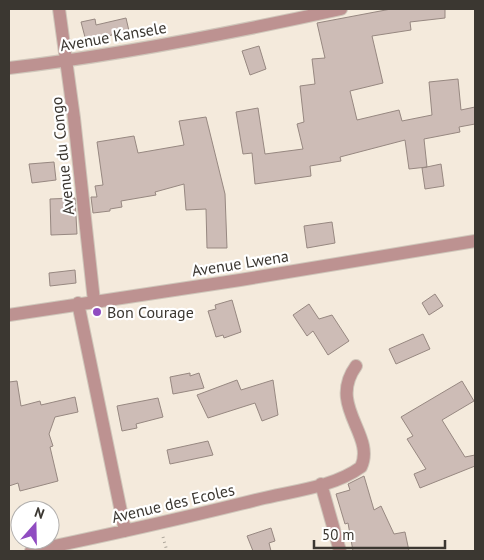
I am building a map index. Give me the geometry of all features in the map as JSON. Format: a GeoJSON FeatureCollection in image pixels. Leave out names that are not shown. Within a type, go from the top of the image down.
{"type":"FeatureCollection","features":[{"type":"Feature","properties":{"kind":"street","name":"Avenue du Congo"},"geometry":{"type":"LineString","coordinates":[[60,9],[94,300]]}},
{"type":"Feature","properties":{"kind":"street","name":"Avenue Kansele"},"geometry":{"type":"LineString","coordinates":[[9,68],[67,61],[283,22],[341,9]]}},
{"type":"Feature","properties":{"kind":"street","name":"Avenue Lwena"},"geometry":{"type":"LineString","coordinates":[[9,315],[94,300],[240,280],[475,241]]}},
{"type":"Feature","properties":{"kind":"street"},"geometry":{"type":"LineString","coordinates":[[78,303],[125,531]]}},
{"type":"Feature","properties":{"kind":"street","name":"Avenue des Ecoles"},"geometry":{"type":"LineString","coordinates":[[31,551],[125,531],[322,484],[355,471],[364,461],[364,453],[346,398],[345,388],[349,375],[356,366]]}},
{"type":"Feature","properties":{"kind":"street"},"geometry":{"type":"LineString","coordinates":[[322,484],[340,551]]}},
{"type":"Feature","properties":{"kind":"building"},"geometry":{"type":"Polygon","coordinates":[[[391,9],[445,9],[445,18],[410,22],[411,30],[372,36],[383,83],[350,91],[357,120],[399,110],[402,121],[432,115],[429,82],[458,79],[461,110],[475,107],[475,124],[459,127],[460,132],[424,139],[427,167],[409,169],[405,140],[340,157],[341,161],[310,166],[311,176],[255,184],[252,153],[243,154],[236,112],[258,108],[265,154],[303,149],[297,124],[304,122],[300,86],[315,84],[312,59],[325,58],[317,23],[391,9]]]}},
{"type":"Feature","properties":{"kind":"building"},"geometry":{"type":"Polygon","coordinates":[[[126,18],[129,31],[86,41],[81,22],[95,19],[96,25],[126,18]]]}},
{"type":"Feature","properties":{"kind":"building"},"geometry":{"type":"Polygon","coordinates":[[[259,46],[266,69],[250,75],[242,51],[259,46]]]}},
{"type":"Feature","properties":{"kind":"building"},"geometry":{"type":"Polygon","coordinates":[[[206,117],[225,194],[227,248],[207,248],[206,209],[186,210],[184,184],[155,192],[156,195],[121,201],[122,207],[110,209],[110,211],[93,213],[91,197],[97,197],[95,186],[103,185],[97,142],[134,136],[138,153],[184,145],[179,121],[206,117]]]}},
{"type":"Feature","properties":{"kind":"building"},"geometry":{"type":"Polygon","coordinates":[[[54,162],[56,180],[32,183],[29,164],[54,162]]]}},
{"type":"Feature","properties":{"kind":"building"},"geometry":{"type":"Polygon","coordinates":[[[441,164],[444,186],[425,189],[422,168],[441,164]]]}},
{"type":"Feature","properties":{"kind":"building"},"geometry":{"type":"Polygon","coordinates":[[[75,198],[77,234],[51,235],[50,199],[75,198]]]}},
{"type":"Feature","properties":{"kind":"building"},"geometry":{"type":"Polygon","coordinates":[[[332,222],[335,243],[307,248],[304,226],[332,222]]]}},
{"type":"Feature","properties":{"kind":"building"},"geometry":{"type":"Polygon","coordinates":[[[75,270],[76,283],[50,286],[49,273],[75,270]]]}},
{"type":"Feature","properties":{"kind":"building"},"geometry":{"type":"Polygon","coordinates":[[[435,294],[443,306],[429,315],[422,303],[435,294]]]}},
{"type":"Feature","properties":{"kind":"building"},"geometry":{"type":"Polygon","coordinates":[[[232,300],[241,332],[224,338],[223,335],[216,337],[208,311],[216,309],[215,305],[232,300]]]}},
{"type":"Feature","properties":{"kind":"building"},"geometry":{"type":"Polygon","coordinates":[[[309,304],[319,319],[332,315],[349,341],[328,355],[313,331],[307,336],[293,315],[309,304]]]}},
{"type":"Feature","properties":{"kind":"building"},"geometry":{"type":"Polygon","coordinates":[[[423,334],[430,349],[396,364],[389,349],[423,334]]]}},
{"type":"Feature","properties":{"kind":"building"},"geometry":{"type":"Polygon","coordinates":[[[190,373],[190,376],[199,373],[204,388],[173,394],[170,377],[190,373]]]}},
{"type":"Feature","properties":{"kind":"building"},"geometry":{"type":"Polygon","coordinates":[[[237,380],[241,390],[273,380],[278,415],[262,421],[255,403],[208,418],[197,395],[237,380]]]}},
{"type":"Feature","properties":{"kind":"building"},"geometry":{"type":"Polygon","coordinates":[[[17,381],[21,406],[40,401],[41,405],[75,397],[78,412],[55,417],[49,434],[53,446],[50,447],[58,481],[20,491],[18,483],[9,486],[9,382],[17,381]]]}},
{"type":"Feature","properties":{"kind":"building"},"geometry":{"type":"Polygon","coordinates":[[[462,381],[474,401],[442,420],[465,457],[475,455],[475,466],[420,488],[414,474],[426,469],[407,439],[413,436],[401,417],[462,381]]]}},
{"type":"Feature","properties":{"kind":"building"},"geometry":{"type":"Polygon","coordinates":[[[158,398],[163,417],[136,424],[137,428],[122,431],[117,406],[158,398]]]}},
{"type":"Feature","properties":{"kind":"building"},"geometry":{"type":"Polygon","coordinates":[[[208,441],[213,455],[170,464],[167,450],[208,441]]]}},
{"type":"Feature","properties":{"kind":"building"},"geometry":{"type":"Polygon","coordinates":[[[364,476],[374,510],[381,506],[394,534],[405,532],[409,551],[353,551],[348,523],[345,524],[336,494],[350,490],[348,484],[364,476]]]}},
{"type":"Feature","properties":{"kind":"building"},"geometry":{"type":"Polygon","coordinates":[[[271,528],[275,541],[269,543],[271,551],[253,551],[247,536],[271,528]]]}},
{"type":"Feature","properties":{"kind":"place","name":"Bon Courage"},"geometry":{"type":"Point","coordinates":[97,312]}}]}
